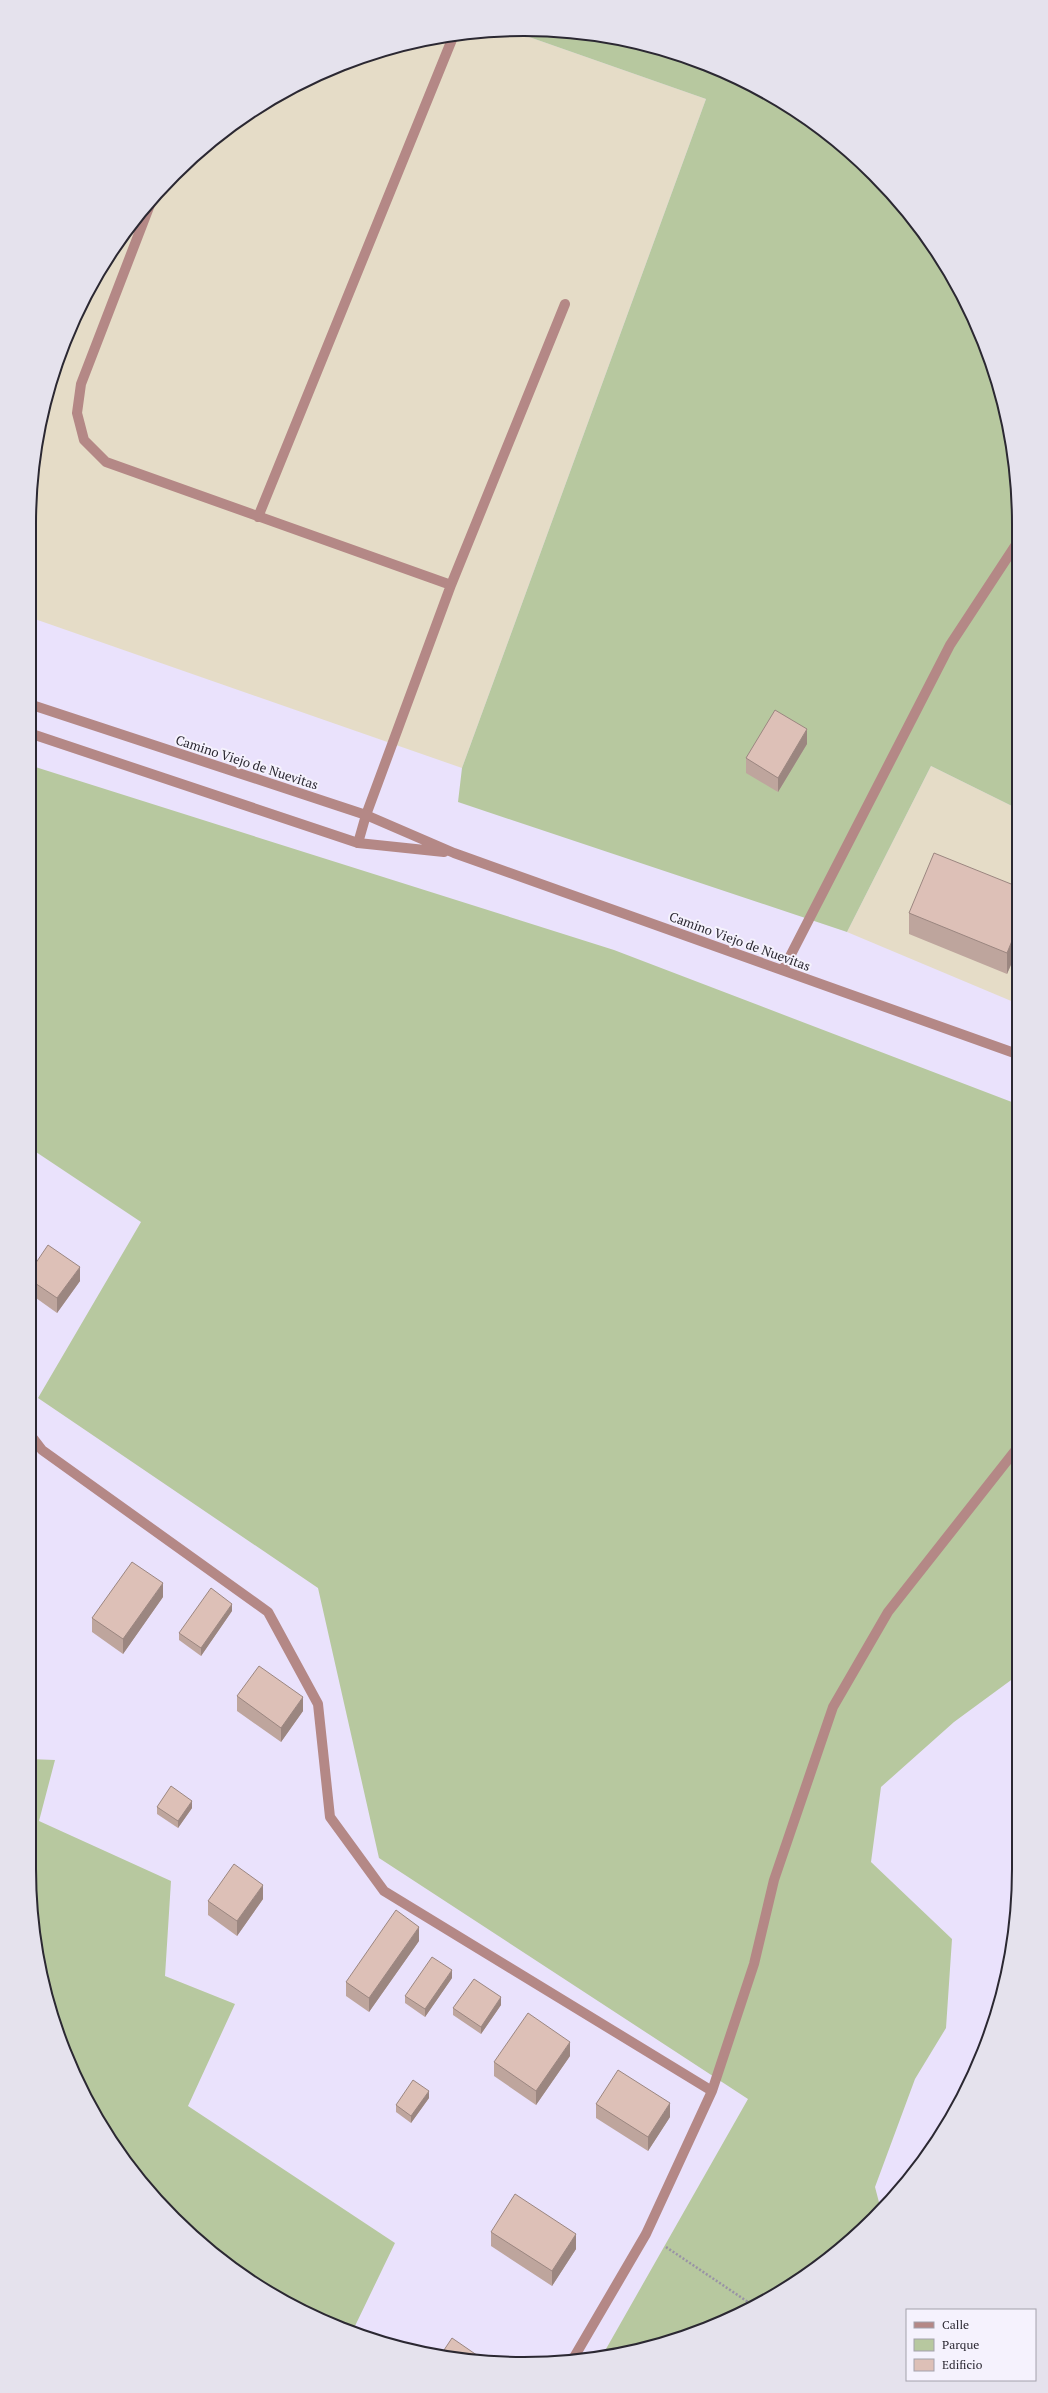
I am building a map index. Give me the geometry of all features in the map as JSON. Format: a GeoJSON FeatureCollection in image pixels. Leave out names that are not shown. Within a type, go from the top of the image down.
{"type":"FeatureCollection","features":[{"type":"Feature","properties":{"kind":"street"},"geometry":{"type":"LineString","coordinates":[[258,517],[451,41]]}},
{"type":"Feature","properties":{"kind":"street"},"geometry":{"type":"LineString","coordinates":[[146,216],[81,384],[77,413],[84,440],[106,462],[451,585]]}},
{"type":"Feature","properties":{"kind":"street"},"geometry":{"type":"LineString","coordinates":[[358,843],[366,815],[451,585],[565,304]]}},
{"type":"Feature","properties":{"kind":"street"},"geometry":{"type":"LineString","coordinates":[[783,970],[950,645],[1012,551]]}},
{"type":"Feature","properties":{"kind":"street","name":"Camino Viejo de Nuevitas"},"geometry":{"type":"LineString","coordinates":[[36,706],[366,815],[454,854],[1012,1053]]}},
{"type":"Feature","properties":{"kind":"street","name":"Camino Viejo de Nuevitas"},"geometry":{"type":"LineString","coordinates":[[36,736],[358,843],[454,854]]}},
{"type":"Feature","properties":{"kind":"street"},"geometry":{"type":"LineString","coordinates":[[36,1442],[42,1450],[268,1612],[318,1704],[330,1817],[384,1891],[712,2091]]}},
{"type":"Feature","properties":{"kind":"street"},"geometry":{"type":"LineString","coordinates":[[576,2354],[646,2234],[712,2091],[754,1964],[774,1880],[833,1707],[888,1612],[1012,1454]]}},
{"type":"Feature","properties":{"kind":"path"},"geometry":{"type":"LineString","coordinates":[[646,2234],[749,2302]]}},
{"type":"Feature","properties":{"kind":"shaded area"},"geometry":{"type":"Polygon","coordinates":[[[526,36],[706,99],[462,768],[36,619],[37,492],[45,429],[53,398],[73,337],[86,308],[118,253],[137,227],[157,202],[202,157],[253,118],[280,101],[337,73],[367,62],[429,45],[492,37],[526,36]]]}},
{"type":"Feature","properties":{"kind":"shaded area"},"geometry":{"type":"Polygon","coordinates":[[[931,766],[1012,806],[1012,1001],[847,932],[931,766]]]}},
{"type":"Feature","properties":{"kind":"green space"},"geometry":{"type":"Polygon","coordinates":[[[526,36],[588,40],[619,45],[681,62],[711,73],[768,101],[795,118],[846,157],[891,202],[930,253],[947,280],[975,337],[986,367],[1003,429],[1008,460],[1012,524],[1012,806],[931,766],[847,932],[458,802],[462,768],[706,99],[526,36]]]}},
{"type":"Feature","properties":{"kind":"green space"},"geometry":{"type":"Polygon","coordinates":[[[36,767],[614,950],[1012,1102],[1012,1679],[954,1722],[881,1787],[871,1862],[952,1939],[946,2028],[915,2079],[875,2187],[879,2203],[846,2236],[821,2256],[768,2292],[711,2320],[681,2331],[619,2348],[605,2350],[748,2099],[379,1858],[318,1588],[38,1398],[141,1222],[36,1152],[36,767]]]}},
{"type":"Feature","properties":{"kind":"green space"},"geometry":{"type":"Polygon","coordinates":[[[36,1759],[55,1760],[39,1821],[171,1881],[165,1976],[235,2004],[188,2106],[395,2243],[355,2326],[357,2327],[308,2307],[280,2292],[253,2275],[202,2236],[157,2191],[118,2140],[101,2113],[73,2056],[62,2026],[45,1964],[37,1901],[36,1759]]]}},
{"type":"Feature","properties":{"kind":"building"},"geometry":{"type":"Polygon","coordinates":[[[775,710],[807,729],[778,778],[746,758],[775,710]]]}},
{"type":"Feature","properties":{"kind":"building"},"geometry":{"type":"Polygon","coordinates":[[[934,853],[1012,884],[1012,941],[1007,953],[909,913],[934,853]]]}},
{"type":"Feature","properties":{"kind":"building"},"geometry":{"type":"Polygon","coordinates":[[[48,1245],[80,1267],[57,1298],[36,1284],[36,1263],[48,1245]]]}},
{"type":"Feature","properties":{"kind":"building"},"geometry":{"type":"Polygon","coordinates":[[[132,1562],[163,1583],[123,1639],[92,1618],[132,1562]]]}},
{"type":"Feature","properties":{"kind":"building"},"geometry":{"type":"Polygon","coordinates":[[[211,1588],[232,1604],[201,1648],[179,1633],[211,1588]]]}},
{"type":"Feature","properties":{"kind":"building"},"geometry":{"type":"Polygon","coordinates":[[[259,1666],[303,1697],[281,1728],[237,1696],[259,1666]]]}},
{"type":"Feature","properties":{"kind":"building"},"geometry":{"type":"Polygon","coordinates":[[[171,1786],[192,1801],[178,1821],[157,1807],[171,1786]]]}},
{"type":"Feature","properties":{"kind":"building"},"geometry":{"type":"Polygon","coordinates":[[[234,1864],[263,1885],[237,1921],[208,1901],[234,1864]]]}},
{"type":"Feature","properties":{"kind":"building"},"geometry":{"type":"Polygon","coordinates":[[[396,1910],[419,1927],[369,1998],[346,1982],[396,1910]]]}},
{"type":"Feature","properties":{"kind":"building"},"geometry":{"type":"Polygon","coordinates":[[[432,1957],[452,1970],[425,2009],[405,1996],[432,1957]]]}},
{"type":"Feature","properties":{"kind":"building"},"geometry":{"type":"Polygon","coordinates":[[[474,1979],[501,1997],[481,2027],[453,2008],[474,1979]]]}},
{"type":"Feature","properties":{"kind":"building"},"geometry":{"type":"Polygon","coordinates":[[[528,2013],[570,2042],[536,2091],[494,2062],[528,2013]]]}},
{"type":"Feature","properties":{"kind":"building"},"geometry":{"type":"Polygon","coordinates":[[[618,2070],[670,2103],[648,2137],[596,2104],[618,2070]]]}},
{"type":"Feature","properties":{"kind":"building"},"geometry":{"type":"Polygon","coordinates":[[[413,2080],[429,2091],[411,2116],[396,2105],[413,2080]]]}},
{"type":"Feature","properties":{"kind":"building"},"geometry":{"type":"Polygon","coordinates":[[[515,2194],[576,2234],[552,2271],[491,2232],[515,2194]]]}},
{"type":"Feature","properties":{"kind":"building"},"geometry":{"type":"Polygon","coordinates":[[[452,2338],[476,2354],[460,2353],[444,2350],[452,2338]]]}}]}
